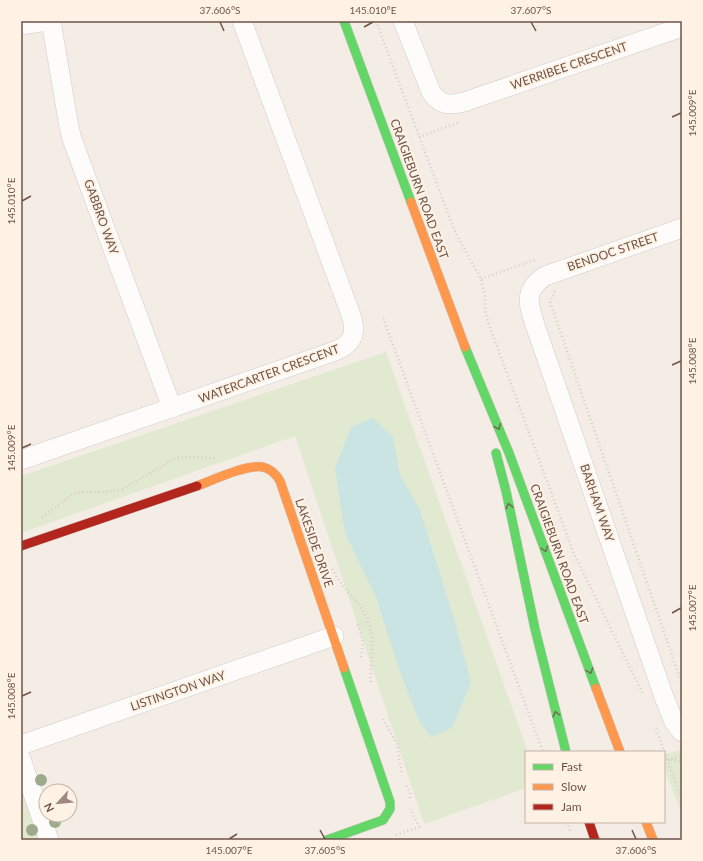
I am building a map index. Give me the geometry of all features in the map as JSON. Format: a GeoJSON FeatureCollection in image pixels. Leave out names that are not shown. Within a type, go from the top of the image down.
{"type":"FeatureCollection","features":[{"type":"Feature","properties":{"kind":"main road","name":"CRAIGIEBURN ROAD EAST"},"geometry":{"type":"LineString","coordinates":[[344,21],[472,366],[509,453],[620,751]]}},
{"type":"Feature","properties":{"kind":"main road","name":"CRAIGIEBURN ROAD EAST"},"geometry":{"type":"LineString","coordinates":[[472,366],[490,432]]}},
{"type":"Feature","properties":{"kind":"main road"},"geometry":{"type":"LineString","coordinates":[[494,447],[506,491],[550,695],[566,751]]}},
{"type":"Feature","properties":{"kind":"main road","name":"LAKESIDE DRIVE"},"geometry":{"type":"LineString","coordinates":[[21,546],[252,467],[266,467],[276,474],[280,481],[334,636],[390,802],[390,809],[382,820],[327,840]]}},
{"type":"Feature","properties":{"kind":"main road"},"geometry":{"type":"LineString","coordinates":[[589,823],[595,840]]}},
{"type":"Feature","properties":{"kind":"main road"},"geometry":{"type":"LineString","coordinates":[[646,823],[653,840]]}},
{"type":"Feature","properties":{"kind":"street"},"geometry":{"type":"LineString","coordinates":[[21,25],[47,21]]}},
{"type":"Feature","properties":{"kind":"street","name":"GABBRO WAY"},"geometry":{"type":"LineString","coordinates":[[51,21],[72,139],[172,408]]}},
{"type":"Feature","properties":{"kind":"street","name":"WATERCARTER CRESCENT"},"geometry":{"type":"LineString","coordinates":[[21,460],[340,349],[348,344],[354,336],[354,323],[242,21]]}},
{"type":"Feature","properties":{"kind":"street"},"geometry":{"type":"LineString","coordinates":[[403,21],[431,92],[441,103],[456,104]]}},
{"type":"Feature","properties":{"kind":"street","name":"WERRIBEE CRESCENT"},"geometry":{"type":"LineString","coordinates":[[456,104],[682,27]]}},
{"type":"Feature","properties":{"kind":"street","name":"BENDOC STREET"},"geometry":{"type":"LineString","coordinates":[[545,276],[682,228]]}},
{"type":"Feature","properties":{"kind":"street","name":"BARHAM WAY"},"geometry":{"type":"LineString","coordinates":[[545,276],[536,282],[531,289],[529,306],[664,697],[674,722],[682,732]]}},
{"type":"Feature","properties":{"kind":"street","name":"LISTINGTON WAY"},"geometry":{"type":"LineString","coordinates":[[21,745],[334,636]]}},
{"type":"Feature","properties":{"kind":"street"},"geometry":{"type":"LineString","coordinates":[[21,759],[49,840]]}},
{"type":"Feature","properties":{"kind":"path"},"geometry":{"type":"LineString","coordinates":[[376,21],[455,232],[481,279],[486,296],[485,308],[488,322],[574,554],[643,695]]}},
{"type":"Feature","properties":{"kind":"path"},"geometry":{"type":"LineString","coordinates":[[419,137],[462,122],[456,104]]}},
{"type":"Feature","properties":{"kind":"path"},"geometry":{"type":"LineString","coordinates":[[556,291],[550,302],[682,684]]}},
{"type":"Feature","properties":{"kind":"path"},"geometry":{"type":"LineString","coordinates":[[383,318],[543,751]]}},
{"type":"Feature","properties":{"kind":"path"},"geometry":{"type":"LineString","coordinates":[[39,519],[72,495],[80,492],[106,492],[123,489],[172,460],[181,457],[220,458]]}},
{"type":"Feature","properties":{"kind":"path"},"geometry":{"type":"LineString","coordinates":[[331,567],[335,575],[352,594],[363,610],[368,621]]}},
{"type":"Feature","properties":{"kind":"path"},"geometry":{"type":"LineString","coordinates":[[653,722],[664,751]]}},
{"type":"Feature","properties":{"kind":"path"},"geometry":{"type":"LineString","coordinates":[[665,752],[682,800]]}},
{"type":"Feature","properties":{"kind":"path"},"geometry":{"type":"LineString","coordinates":[[668,760],[682,756]]}},
{"type":"Feature","properties":{"kind":"path"},"geometry":{"type":"LineString","coordinates":[[668,760],[682,761]]}},
{"type":"Feature","properties":{"kind":"green space"},"geometry":{"type":"Polygon","coordinates":[[[386,352],[528,751],[525,751],[525,788],[424,824],[295,436],[21,533],[21,476],[386,352]]]}},
{"type":"Feature","properties":{"kind":"green space"},"geometry":{"type":"Polygon","coordinates":[[[682,750],[682,815],[665,770],[665,754],[682,750]]]}},
{"type":"Feature","properties":{"kind":"green space"},"geometry":{"type":"Polygon","coordinates":[[[21,782],[41,840],[21,840],[21,782]]]}},
{"type":"Feature","properties":{"kind":"water"},"geometry":{"type":"Polygon","coordinates":[[[373,418],[393,437],[400,475],[420,510],[455,622],[471,683],[452,728],[431,737],[419,721],[399,669],[376,597],[345,533],[335,468],[351,427],[373,418]]]}},
{"type":"Feature","properties":{"kind":"traffic: fast"},"geometry":{"type":"LineString","coordinates":[[344,21],[411,202]]}},
{"type":"Feature","properties":{"kind":"traffic: fast"},"geometry":{"type":"LineString","coordinates":[[465,347],[509,453],[596,688]]}},
{"type":"Feature","properties":{"kind":"traffic: fast"},"geometry":{"type":"LineString","coordinates":[[496,453],[506,491],[535,629],[566,751]]}},
{"type":"Feature","properties":{"kind":"traffic: fast"},"geometry":{"type":"LineString","coordinates":[[327,840],[383,820],[390,809],[390,802],[344,668]]}},
{"type":"Feature","properties":{"kind":"traffic: slow"},"geometry":{"type":"LineString","coordinates":[[411,202],[465,347]]}},
{"type":"Feature","properties":{"kind":"traffic: slow"},"geometry":{"type":"LineString","coordinates":[[197,486],[230,473],[248,468],[263,467],[273,472],[277,476],[344,668]]}},
{"type":"Feature","properties":{"kind":"traffic: slow"},"geometry":{"type":"LineString","coordinates":[[596,688],[620,751]]}},
{"type":"Feature","properties":{"kind":"traffic: slow"},"geometry":{"type":"LineString","coordinates":[[646,823],[653,840]]}},
{"type":"Feature","properties":{"kind":"traffic: jam"},"geometry":{"type":"LineString","coordinates":[[21,546],[197,486]]}},
{"type":"Feature","properties":{"kind":"traffic: jam"},"geometry":{"type":"LineString","coordinates":[[589,823],[595,840]]}}]}
